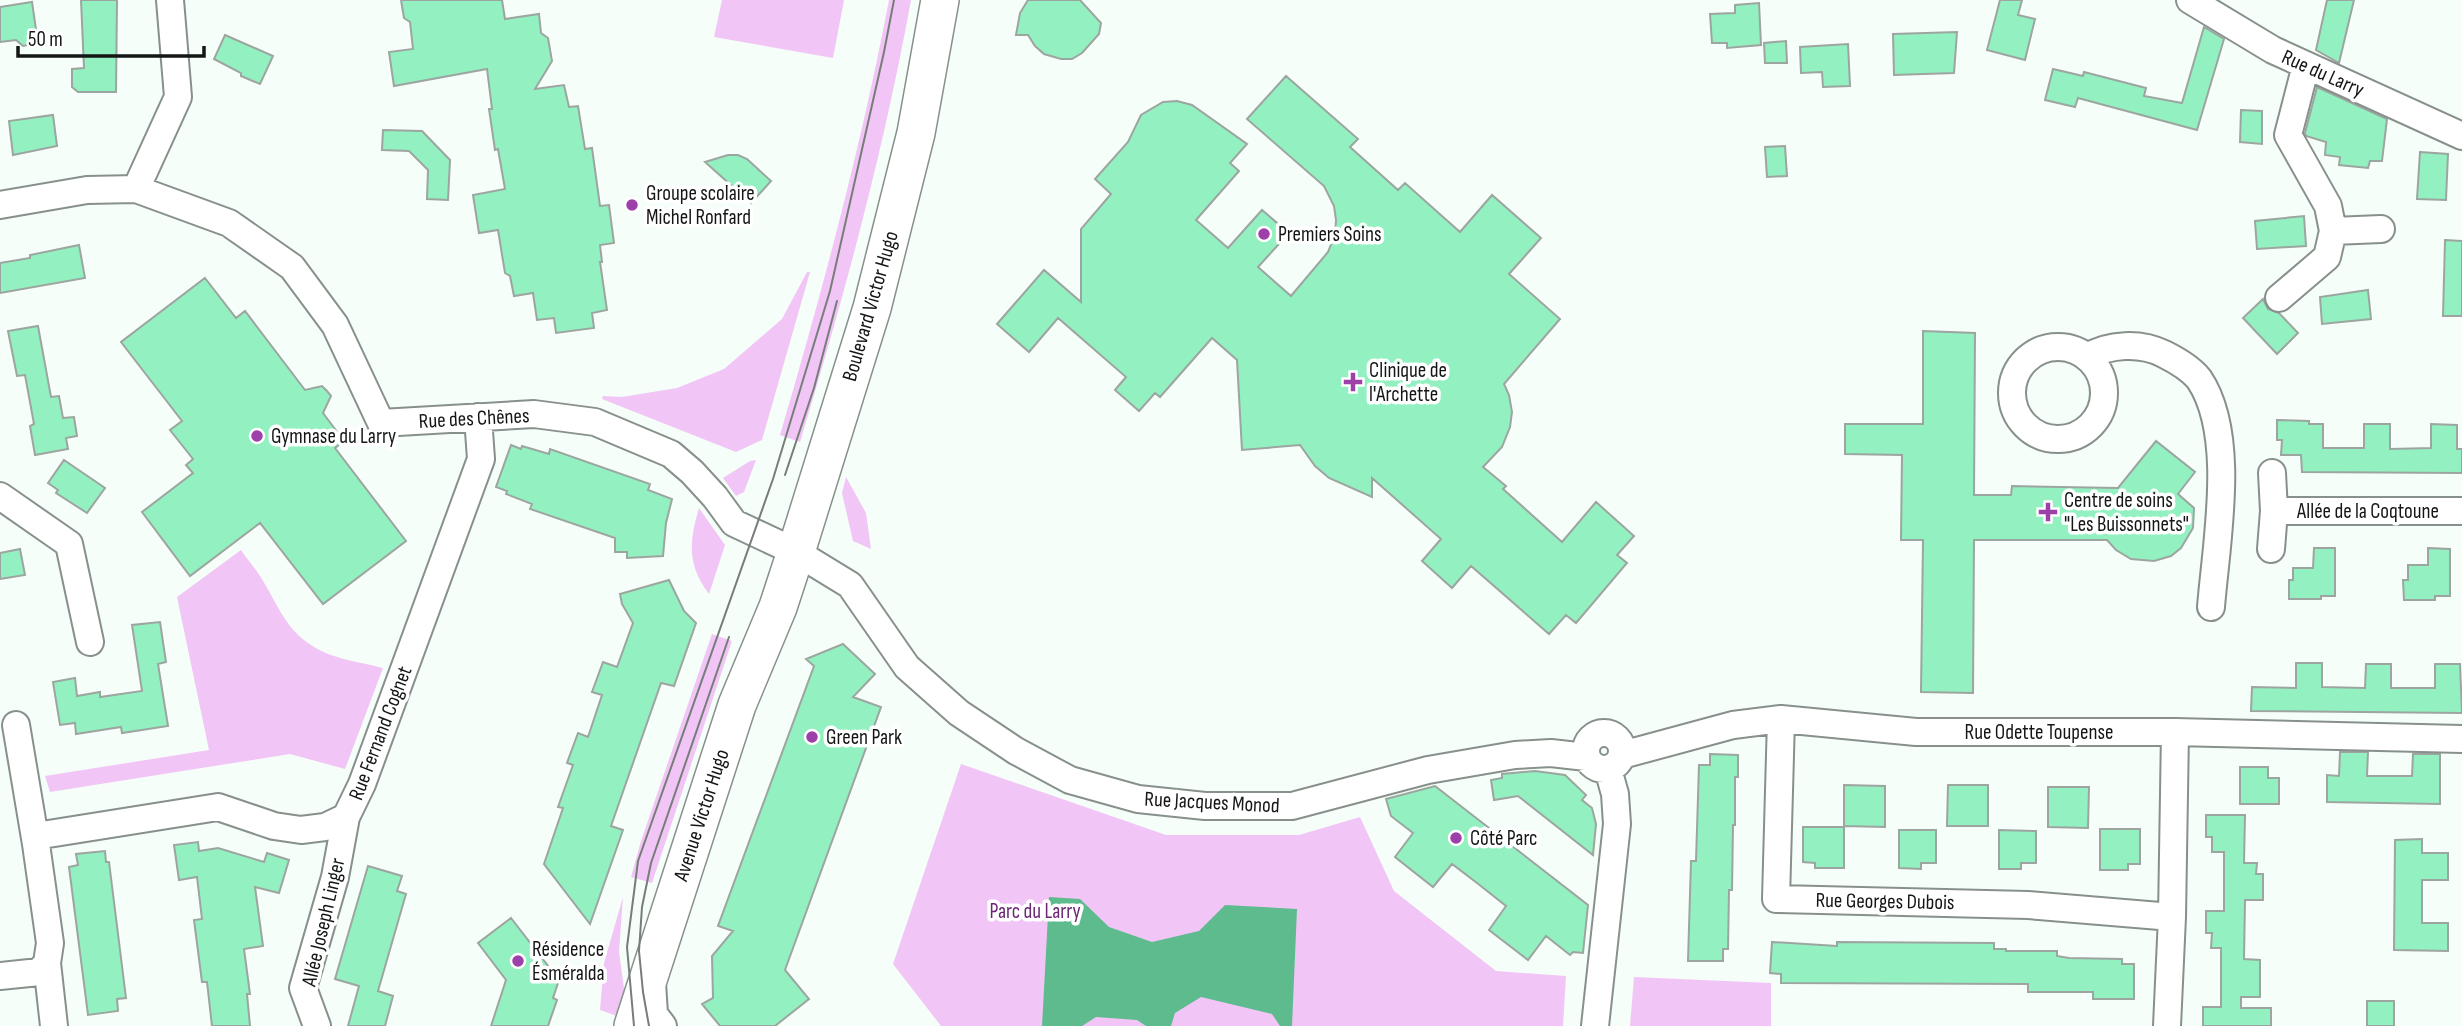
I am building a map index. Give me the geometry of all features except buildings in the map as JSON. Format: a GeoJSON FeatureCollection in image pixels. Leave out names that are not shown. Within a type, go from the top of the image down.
{"type":"FeatureCollection","features":[{"type":"Feature","properties":{"kind":"main road","name":"Boulevard Victor Hugo"},"geometry":{"type":"LineString","coordinates":[[778,607],[872,308],[916,133],[940,0]]}},
{"type":"Feature","properties":{"kind":"main road","name":"Avenue Victor Hugo"},"geometry":{"type":"LineString","coordinates":[[633,1026],[737,705],[778,607]]}},
{"type":"Feature","properties":{"kind":"street"},"geometry":{"type":"LineString","coordinates":[[0,205],[88,190],[136,189],[178,97],[170,0]]}},
{"type":"Feature","properties":{"kind":"street","name":"Rue du Larry"},"geometry":{"type":"LineString","coordinates":[[2190,0],[2273,50],[2462,135]]}},
{"type":"Feature","properties":{"kind":"street"},"geometry":{"type":"LineString","coordinates":[[2279,298],[2327,257],[2333,231],[2329,206],[2288,135],[2306,65]]}},
{"type":"Feature","properties":{"kind":"street","name":"Rue des Chênes"},"geometry":{"type":"LineString","coordinates":[[136,189],[229,223],[292,267],[335,325],[380,423],[534,414],[595,422],[671,454],[692,471],[734,523],[796,552]]}},
{"type":"Feature","properties":{"kind":"street"},"geometry":{"type":"LineString","coordinates":[[2333,231],[2381,229]]}},
{"type":"Feature","properties":{"kind":"street"},"geometry":{"type":"LineString","coordinates":[[2087,357],[2101,349],[2119,346],[2154,349],[2176,360],[2197,377],[2212,404],[2222,483],[2211,607]]}},
{"type":"Feature","properties":{"kind":"street","name":"Rue Fernand Cognet"},"geometry":{"type":"LineString","coordinates":[[36,844],[42,835],[218,807],[274,826],[301,830],[326,827],[346,817],[362,784],[481,459],[478,417]]}},
{"type":"Feature","properties":{"kind":"street"},"geometry":{"type":"LineString","coordinates":[[2271,549],[2274,511],[2272,472]]}},
{"type":"Feature","properties":{"kind":"street"},"geometry":{"type":"LineString","coordinates":[[0,496],[69,544],[90,642]]}},
{"type":"Feature","properties":{"kind":"street","name":"Allée de la Coqtoune"},"geometry":{"type":"LineString","coordinates":[[2274,511],[2462,511]]}},
{"type":"Feature","properties":{"kind":"street","name":"Rue Jacques Monod"},"geometry":{"type":"LineString","coordinates":[[796,552],[850,586],[906,667],[959,713],[1016,751],[1070,780],[1138,799],[1205,806],[1292,806],[1428,769],[1515,755],[1551,753],[1605,760]]}},
{"type":"Feature","properties":{"kind":"street","name":"Rue Odette Toupense"},"geometry":{"type":"LineString","coordinates":[[1605,760],[1733,725],[1781,719],[1916,732],[2175,732],[2462,739]]}},
{"type":"Feature","properties":{"kind":"street","name":"Rue Georges Dubois"},"geometry":{"type":"LineString","coordinates":[[1781,719],[1776,899],[2028,905],[2172,917]]}},
{"type":"Feature","properties":{"kind":"street"},"geometry":{"type":"LineString","coordinates":[[16,725],[50,943],[47,962],[54,1026]]}},
{"type":"Feature","properties":{"kind":"street"},"geometry":{"type":"LineString","coordinates":[[2167,1026],[2175,732]]}},
{"type":"Feature","properties":{"kind":"street"},"geometry":{"type":"LineString","coordinates":[[1595,1026],[1617,824],[1615,794],[1605,760]]}},
{"type":"Feature","properties":{"kind":"street","name":"Allée Joseph Linger"},"geometry":{"type":"LineString","coordinates":[[317,1026],[303,988],[335,877],[346,817]]}},
{"type":"Feature","properties":{"kind":"street"},"geometry":{"type":"LineString","coordinates":[[0,976],[39,972],[47,962]]}},
{"type":"Feature","properties":{"kind":"street"},"geometry":{"type":"LineString","coordinates":[[650,967],[654,1014],[663,1026]]}},
{"type":"Feature","properties":{"kind":"green space"},"geometry":{"type":"Polygon","coordinates":[[[722,0],[844,0],[833,58],[714,37],[722,0]]]}},
{"type":"Feature","properties":{"kind":"green space"},"geometry":{"type":"Polygon","coordinates":[[[889,0],[911,0],[862,222],[800,442],[780,435],[840,219],[889,0]]]}},
{"type":"Feature","properties":{"kind":"green space"},"geometry":{"type":"Polygon","coordinates":[[[807,272],[810,272],[762,440],[736,452],[602,399],[603,396],[622,397],[677,388],[724,369],[782,319],[807,272]]]}},
{"type":"Feature","properties":{"kind":"green space"},"geometry":{"type":"Polygon","coordinates":[[[756,460],[744,492],[736,496],[723,478],[756,460]]]}},
{"type":"Feature","properties":{"kind":"green space"},"geometry":{"type":"Polygon","coordinates":[[[846,477],[866,513],[871,549],[853,541],[842,493],[846,477]]]}},
{"type":"Feature","properties":{"kind":"green space"},"geometry":{"type":"Polygon","coordinates":[[[699,508],[725,545],[709,594],[697,573],[692,553],[693,532],[699,508]]]}},
{"type":"Feature","properties":{"kind":"green space"},"geometry":{"type":"Polygon","coordinates":[[[241,550],[288,623],[302,638],[327,654],[383,668],[345,769],[290,754],[50,792],[45,776],[209,750],[177,597],[241,550]]]}},
{"type":"Feature","properties":{"kind":"green space"},"geometry":{"type":"Polygon","coordinates":[[[712,634],[732,641],[652,883],[631,877],[641,841],[712,634]]]}},
{"type":"Feature","properties":{"kind":"green space","name":"Parc du Larry"},"geometry":{"type":"Polygon","coordinates":[[[961,764],[1166,835],[1299,835],[1360,817],[1394,891],[1496,971],[1566,976],[1563,1026],[941,1026],[893,964],[961,764]]]}},
{"type":"Feature","properties":{"kind":"green space"},"geometry":{"type":"Polygon","coordinates":[[[623,897],[619,952],[626,1003],[620,1017],[600,1010],[604,963],[623,897]]]}},
{"type":"Feature","properties":{"kind":"green space"},"geometry":{"type":"Polygon","coordinates":[[[1634,977],[1771,983],[1771,1026],[1630,1026],[1634,977]]]}},
{"type":"Feature","properties":{"kind":"shaded area"},"geometry":{"type":"Polygon","coordinates":[[[1049,897],[1080,899],[1109,927],[1152,942],[1199,931],[1225,905],[1297,909],[1292,1026],[1280,1026],[1272,1014],[1201,997],[1175,1013],[1171,1026],[1146,1026],[1137,1020],[1096,1017],[1082,1026],[1042,1026],[1049,897]]]}},
{"type":"Feature","properties":{"kind":"tram line"},"geometry":{"type":"LineString","coordinates":[[634,1026],[627,947],[638,861],[773,479],[830,291],[894,0]]}},
{"type":"Feature","properties":{"kind":"tram line"},"geometry":{"type":"LineString","coordinates":[[785,475],[814,388],[837,301]]}},
{"type":"Feature","properties":{"kind":"tram line"},"geometry":{"type":"LineString","coordinates":[[649,1026],[639,951],[642,907],[651,863],[729,637]]}},
{"type":"Feature","properties":{"kind":"place","name":"Groupe scolaire Michel Ronfard"},"geometry":{"type":"Point","coordinates":[632,205]}},
{"type":"Feature","properties":{"kind":"place","name":"Premiers Soins"},"geometry":{"type":"Point","coordinates":[1264,234]}},
{"type":"Feature","properties":{"kind":"place","name":"Clinique de l'Archette"},"geometry":{"type":"Point","coordinates":[1353,382]}},
{"type":"Feature","properties":{"kind":"place","name":"Gymnase du Larry"},"geometry":{"type":"Point","coordinates":[257,436]}},
{"type":"Feature","properties":{"kind":"place","name":"Centre de soins \"Les Buissonnets\""},"geometry":{"type":"Point","coordinates":[2048,512]}},
{"type":"Feature","properties":{"kind":"place","name":"Green Park"},"geometry":{"type":"Point","coordinates":[812,737]}},
{"type":"Feature","properties":{"kind":"place","name":"Côté Parc"},"geometry":{"type":"Point","coordinates":[1456,838]}},
{"type":"Feature","properties":{"kind":"place","name":"Résidence Ésméralda"},"geometry":{"type":"Point","coordinates":[518,961]}}]}
